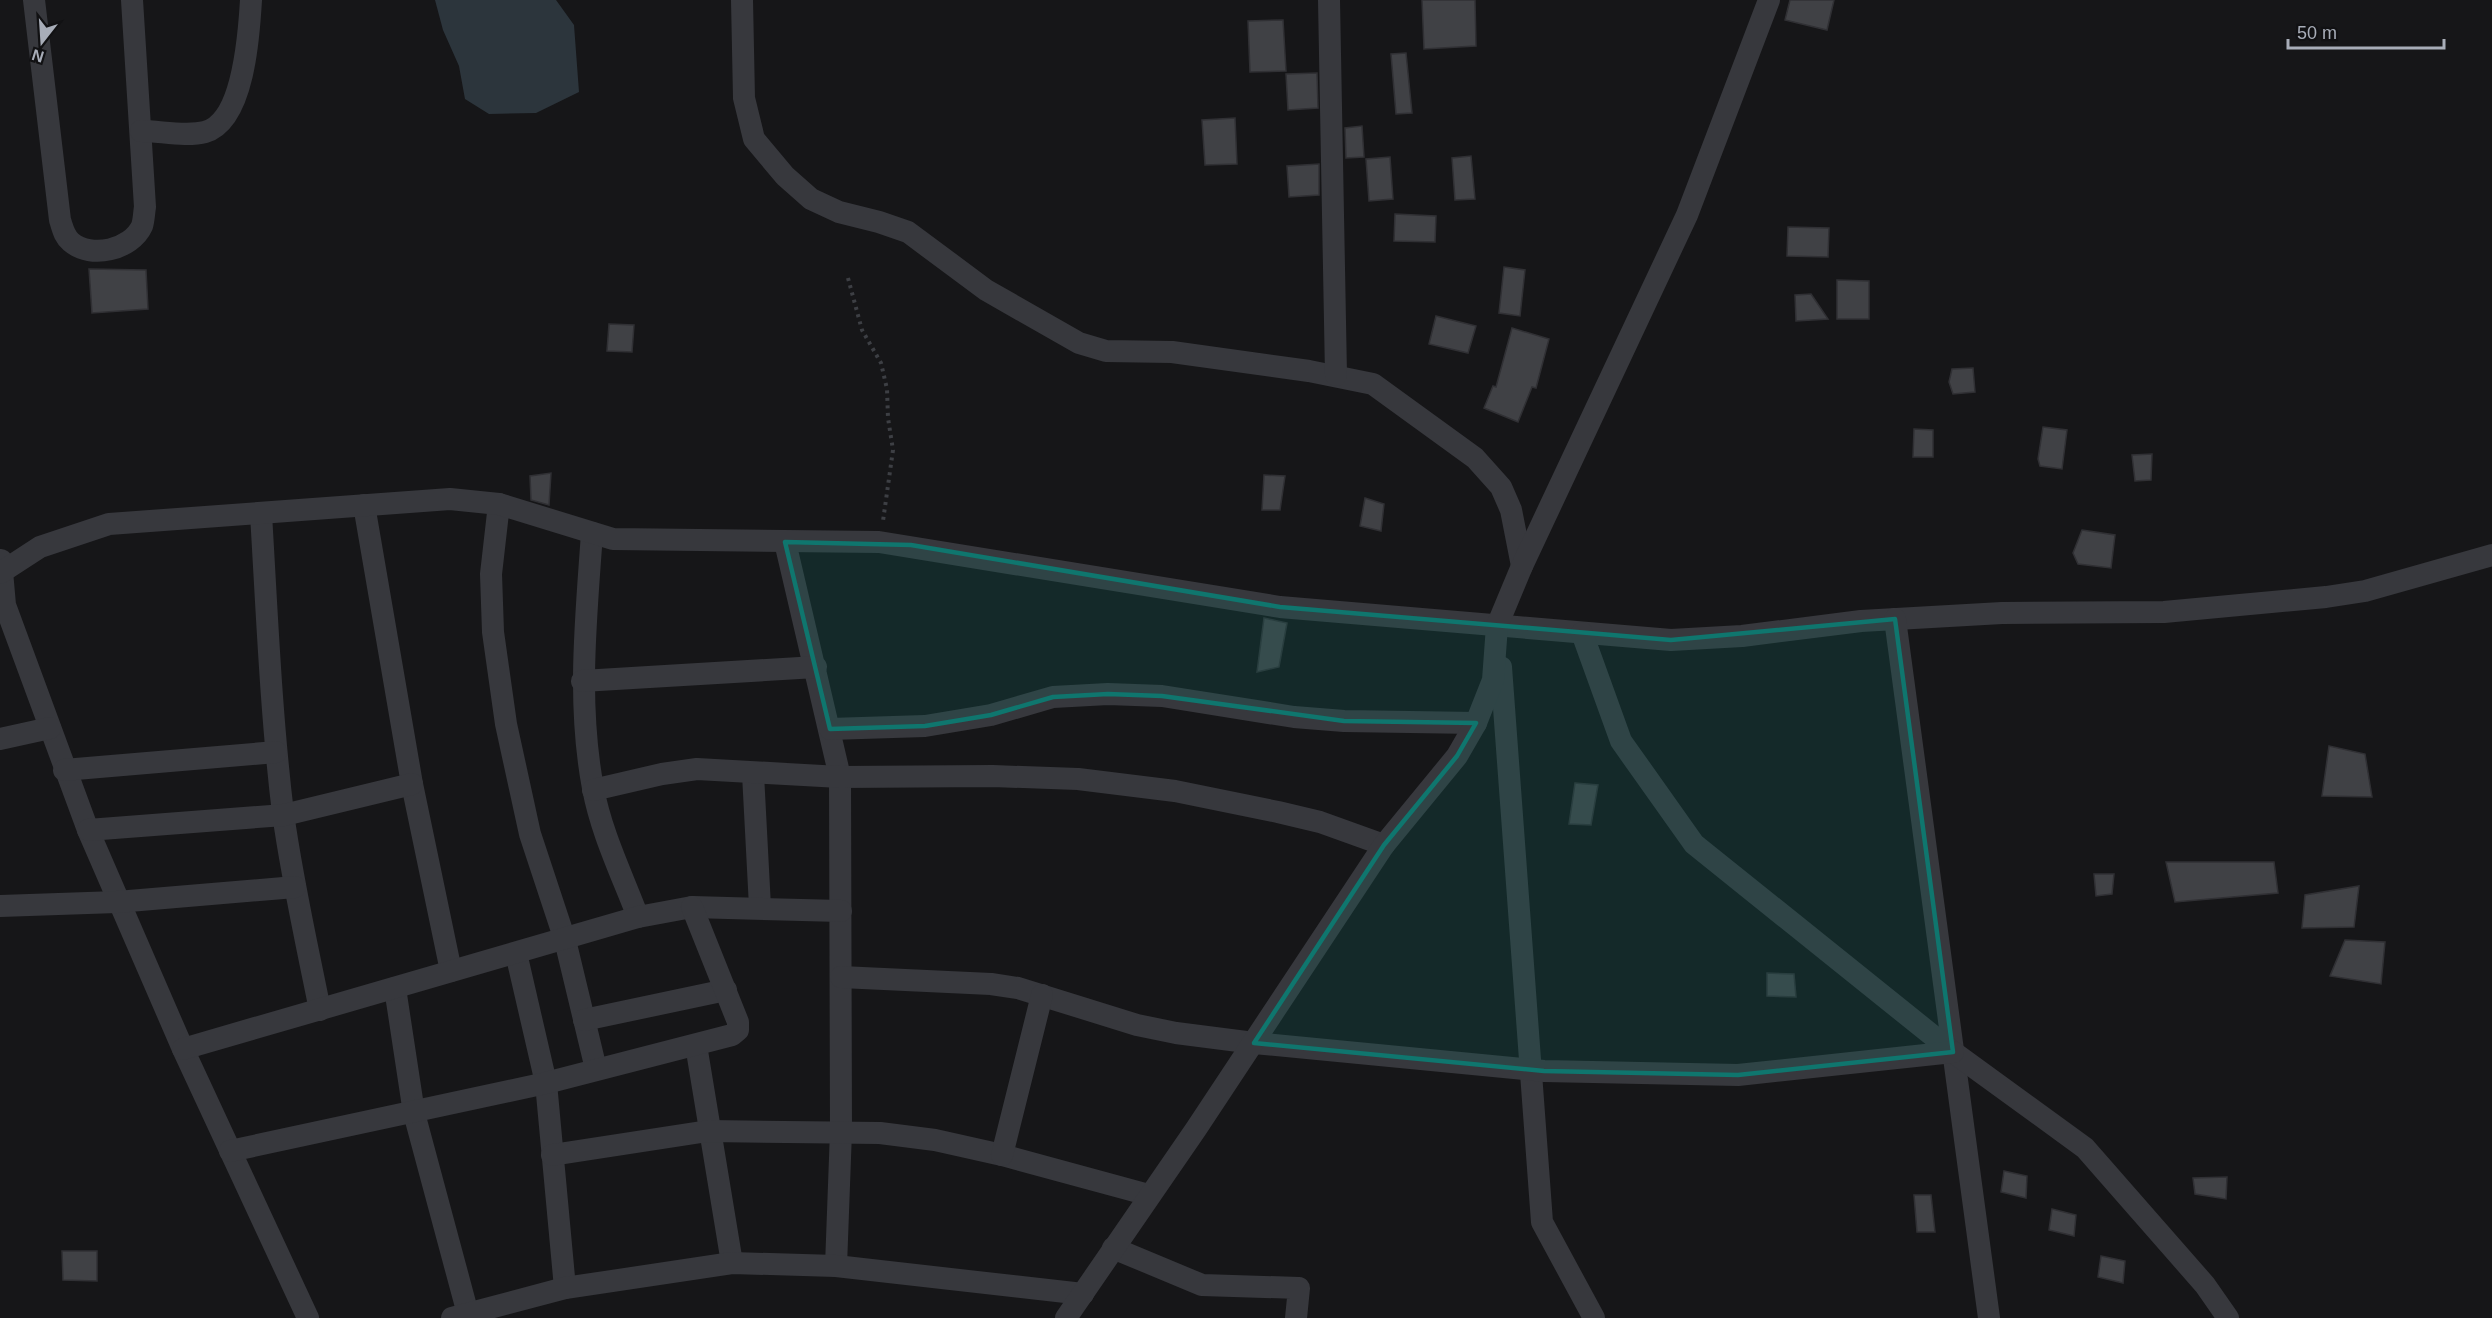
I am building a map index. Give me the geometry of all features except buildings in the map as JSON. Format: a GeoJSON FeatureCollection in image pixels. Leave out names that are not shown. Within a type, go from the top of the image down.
{"type":"FeatureCollection","features":[{"type":"Feature","properties":{"kind":"street"},"geometry":{"type":"LineString","coordinates":[[34,0],[60,220],[64,234],[72,243],[88,250],[107,251],[127,242],[142,226],[145,207],[132,0]]}},
{"type":"Feature","properties":{"kind":"street"},"geometry":{"type":"LineString","coordinates":[[141,130],[202,132],[223,122],[237,93],[251,0]]}},
{"type":"Feature","properties":{"kind":"street"},"geometry":{"type":"LineString","coordinates":[[742,0],[744,98],[754,139],[785,176],[811,199],[839,212],[908,232],[986,290],[1079,343],[1106,351],[1172,352],[1336,375],[1373,384],[1474,458],[1502,487],[1511,510],[1522,567]]}},
{"type":"Feature","properties":{"kind":"street"},"geometry":{"type":"LineString","coordinates":[[1329,0],[1336,375]]}},
{"type":"Feature","properties":{"kind":"street"},"geometry":{"type":"LineString","coordinates":[[1066,1318],[1254,1043],[1384,845],[1457,756],[1476,723],[1493,680],[1497,627],[1522,567],[1687,215],[1768,0]]}},
{"type":"Feature","properties":{"kind":"street"},"geometry":{"type":"LineString","coordinates":[[308,1318],[117,902],[64,770],[5,604],[1,568],[40,547],[109,524],[450,499],[499,504],[592,533],[633,540],[879,542],[1280,607],[1671,640],[1708,639],[1895,619],[2002,613],[2164,612],[2326,597],[2365,591],[2492,555]]}},
{"type":"Feature","properties":{"kind":"street"},"geometry":{"type":"LineString","coordinates":[[499,504],[491,574],[492,609],[506,724],[530,834],[565,940],[596,1070]]}},
{"type":"Feature","properties":{"kind":"street"},"geometry":{"type":"LineString","coordinates":[[364,505],[412,784],[451,971]]}},
{"type":"Feature","properties":{"kind":"street"},"geometry":{"type":"LineString","coordinates":[[261,514],[276,752],[295,887],[320,1010]]}},
{"type":"Feature","properties":{"kind":"street"},"geometry":{"type":"LineString","coordinates":[[592,533],[582,681],[593,789],[638,916]]}},
{"type":"Feature","properties":{"kind":"street"},"geometry":{"type":"LineString","coordinates":[[785,542],[840,777],[841,1131],[836,1266]]}},
{"type":"Feature","properties":{"kind":"street"},"geometry":{"type":"LineString","coordinates":[[1895,619],[1989,1318]]}},
{"type":"Feature","properties":{"kind":"street"},"geometry":{"type":"LineString","coordinates":[[1497,627],[1542,1222],[1594,1318]]}},
{"type":"Feature","properties":{"kind":"street"},"geometry":{"type":"LineString","coordinates":[[1582,633],[1621,741],[1694,844],[1953,1052],[2085,1149],[2205,1285],[2228,1318]]}},
{"type":"Feature","properties":{"kind":"street"},"geometry":{"type":"LineString","coordinates":[[582,681],[816,667]]}},
{"type":"Feature","properties":{"kind":"street"},"geometry":{"type":"LineString","coordinates":[[830,729],[925,726],[991,715],[1053,697],[1108,694],[1161,696],[1294,717],[1476,723]]}},
{"type":"Feature","properties":{"kind":"street"},"geometry":{"type":"LineString","coordinates":[[0,739],[50,729]]}},
{"type":"Feature","properties":{"kind":"street"},"geometry":{"type":"LineString","coordinates":[[64,770],[276,752]]}},
{"type":"Feature","properties":{"kind":"street"},"geometry":{"type":"LineString","coordinates":[[593,789],[697,769],[753,774],[840,777],[993,776],[1078,779],[1165,789],[1320,822],[1384,845]]}},
{"type":"Feature","properties":{"kind":"street"},"geometry":{"type":"LineString","coordinates":[[753,774],[760,907]]}},
{"type":"Feature","properties":{"kind":"street"},"geometry":{"type":"LineString","coordinates":[[88,830],[284,815],[412,784]]}},
{"type":"Feature","properties":{"kind":"street"},"geometry":{"type":"LineString","coordinates":[[0,906],[117,902],[295,887]]}},
{"type":"Feature","properties":{"kind":"street"},"geometry":{"type":"LineString","coordinates":[[183,1049],[565,940],[638,916],[692,907],[760,907],[842,911]]}},
{"type":"Feature","properties":{"kind":"street"},"geometry":{"type":"LineString","coordinates":[[230,1151],[414,1113],[724,1039],[738,1030],[738,1022],[692,907]]}},
{"type":"Feature","properties":{"kind":"street"},"geometry":{"type":"LineString","coordinates":[[516,953],[546,1083],[565,1288]]}},
{"type":"Feature","properties":{"kind":"street"},"geometry":{"type":"LineString","coordinates":[[841,977],[990,984],[1042,995],[1137,1025],[1254,1043],[1531,1070],[1738,1075],[1953,1052]]}},
{"type":"Feature","properties":{"kind":"street"},"geometry":{"type":"LineString","coordinates":[[395,988],[414,1113],[460,1316],[565,1288],[732,1263],[836,1266],[1083,1294]]}},
{"type":"Feature","properties":{"kind":"street"},"geometry":{"type":"LineString","coordinates":[[584,1020],[726,990]]}},
{"type":"Feature","properties":{"kind":"street"},"geometry":{"type":"LineString","coordinates":[[1002,1155],[1042,995]]}},
{"type":"Feature","properties":{"kind":"street"},"geometry":{"type":"LineString","coordinates":[[696,1046],[708,1131],[732,1263]]}},
{"type":"Feature","properties":{"kind":"street"},"geometry":{"type":"LineString","coordinates":[[552,1155],[708,1131],[841,1131],[935,1140],[1002,1155],[1149,1195]]}},
{"type":"Feature","properties":{"kind":"street"},"geometry":{"type":"LineString","coordinates":[[1113,1248],[1202,1285],[1299,1288],[1296,1318]]}},
{"type":"Feature","properties":{"kind":"path"},"geometry":{"type":"LineString","coordinates":[[848,278],[862,330],[880,363],[887,389],[888,418],[893,450],[879,542]]}},
{"type":"Feature","properties":{"kind":"highlighted area"},"geometry":{"type":"Polygon","coordinates":[[[785,542],[911,545],[1280,607],[1671,640],[1895,619],[1953,1052],[1738,1075],[1544,1071],[1254,1043],[1384,845],[1457,756],[1476,723],[1344,721],[1162,696],[1108,694],[1053,697],[991,715],[925,726],[830,729],[785,542]]]}},
{"type":"Feature","properties":{"kind":"shaded area"},"geometry":{"type":"Polygon","coordinates":[[[435,0],[556,0],[574,25],[579,92],[536,113],[489,114],[465,99],[459,66],[443,30],[435,0]]]}}]}
